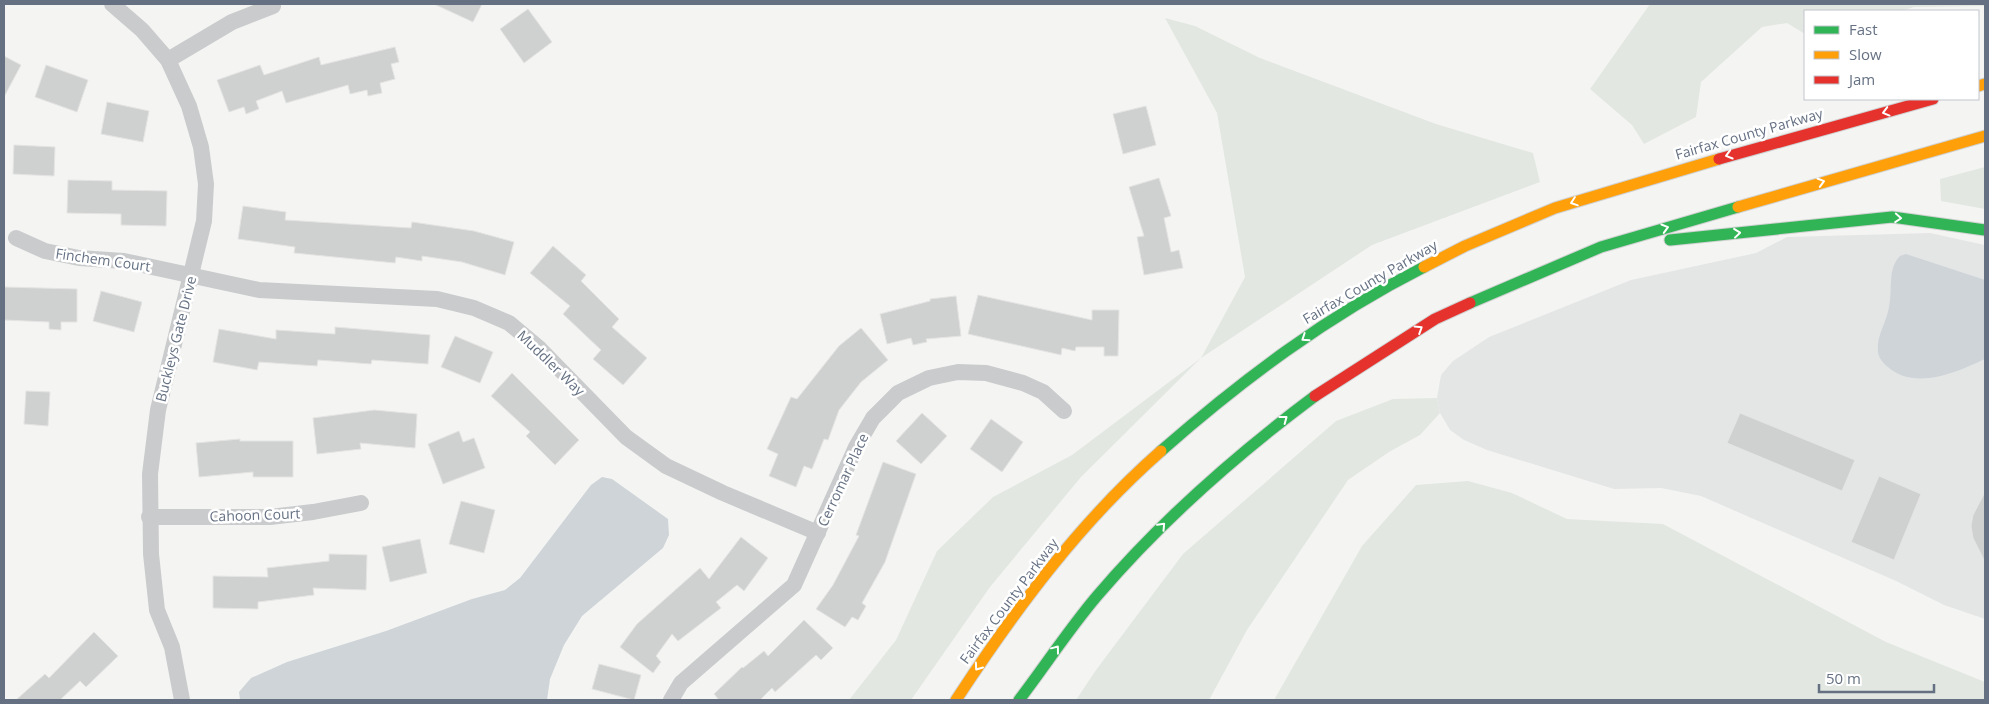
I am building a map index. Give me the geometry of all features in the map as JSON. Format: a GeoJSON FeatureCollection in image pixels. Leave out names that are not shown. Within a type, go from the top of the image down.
{"type":"FeatureCollection","features":[{"type":"Feature","properties":{"kind":"highway","name":"Fairfax County Parkway"},"geometry":{"type":"LineString","coordinates":[[956,700],[1052,565],[1131,480],[1186,425],[1278,356],[1342,313],[1441,257],[1533,216],[1611,189],[1929,100]]}},
{"type":"Feature","properties":{"kind":"highway"},"geometry":{"type":"LineString","coordinates":[[1019,700],[1096,597],[1169,518],[1259,438],[1327,387],[1435,319],[1498,289],[1601,247],[1985,136]]}},
{"type":"Feature","properties":{"kind":"highway"},"geometry":{"type":"LineString","coordinates":[[1601,247],[1892,217],[1985,230]]}},
{"type":"Feature","properties":{"kind":"street","name":"Buckleys Gate Drive"},"geometry":{"type":"LineString","coordinates":[[112,4],[142,30],[168,60],[189,106],[200,146],[206,184],[204,221],[158,410],[150,474],[150,517],[157,610],[172,647],[182,700]]}},
{"type":"Feature","properties":{"kind":"street"},"geometry":{"type":"LineString","coordinates":[[168,60],[232,22],[273,6]]}},
{"type":"Feature","properties":{"kind":"street","name":"Finchem Court"},"geometry":{"type":"LineString","coordinates":[[16,238],[46,252],[79,258],[124,261],[192,276]]}},
{"type":"Feature","properties":{"kind":"street","name":"Muddler Way"},"geometry":{"type":"LineString","coordinates":[[192,276],[258,290],[438,299],[474,308],[509,323],[532,342],[626,437],[666,466],[721,492],[818,533]]}},
{"type":"Feature","properties":{"kind":"street","name":"Cerromar Place"},"geometry":{"type":"LineString","coordinates":[[671,700],[681,683],[794,585],[856,447],[873,418],[898,393],[929,378],[958,372],[986,373],[1023,383],[1043,392],[1064,411]]}},
{"type":"Feature","properties":{"kind":"street","name":"Cahoon Court"},"geometry":{"type":"LineString","coordinates":[[150,517],[270,517],[313,512],[361,503]]}},
{"type":"Feature","properties":{"kind":"shaded area"},"geometry":{"type":"Polygon","coordinates":[[[1650,4],[1985,4],[1985,6],[1914,7],[1904,10],[1804,10],[1804,33],[1787,23],[1762,27],[1701,82],[1696,117],[1644,144],[1632,125],[1590,89],[1650,4]]]}},
{"type":"Feature","properties":{"kind":"shaded area"},"geometry":{"type":"Polygon","coordinates":[[[1165,18],[1195,26],[1260,58],[1436,124],[1533,153],[1540,182],[1372,245],[1201,358],[1245,277],[1217,113],[1165,18]]]}},
{"type":"Feature","properties":{"kind":"shaded area"},"geometry":{"type":"Polygon","coordinates":[[[1985,167],[1985,209],[1941,201],[1940,179],[1985,167]]]}},
{"type":"Feature","properties":{"kind":"shaded area"},"geometry":{"type":"Polygon","coordinates":[[[1930,233],[1985,245],[1985,619],[1944,605],[1896,581],[1701,496],[1661,488],[1614,489],[1487,450],[1464,440],[1450,430],[1440,413],[1437,398],[1441,375],[1453,361],[1489,337],[1631,280],[1756,253],[1787,237],[1930,233]]]}},
{"type":"Feature","properties":{"kind":"shaded area"},"geometry":{"type":"Polygon","coordinates":[[[1906,254],[1985,280],[1985,359],[1949,374],[1923,378],[1911,378],[1899,374],[1881,360],[1878,346],[1889,307],[1893,267],[1900,256],[1906,254]]]}},
{"type":"Feature","properties":{"kind":"shaded area"},"geometry":{"type":"Polygon","coordinates":[[[1201,358],[1081,477],[990,587],[911,700],[849,700],[896,640],[937,551],[993,497],[1072,455],[1201,358]]]}},
{"type":"Feature","properties":{"kind":"shaded area"},"geometry":{"type":"Polygon","coordinates":[[[1437,398],[1440,413],[1420,435],[1389,452],[1348,480],[1247,630],[1209,700],[1076,700],[1096,670],[1183,554],[1336,421],[1393,399],[1437,398]]]}},
{"type":"Feature","properties":{"kind":"shaded area"},"geometry":{"type":"Polygon","coordinates":[[[602,477],[612,479],[668,519],[669,535],[663,548],[582,616],[564,645],[550,679],[547,700],[240,700],[239,692],[251,678],[287,662],[386,631],[472,599],[505,590],[520,578],[591,485],[602,477]]]}},
{"type":"Feature","properties":{"kind":"shaded area"},"geometry":{"type":"Polygon","coordinates":[[[1468,481],[1512,493],[1567,519],[1663,524],[1886,642],[1985,682],[1985,700],[1274,700],[1362,546],[1416,485],[1468,481]]]}},
{"type":"Feature","properties":{"kind":"building"},"geometry":{"type":"Polygon","coordinates":[[[434,4],[482,4],[473,22],[434,4]]]}},
{"type":"Feature","properties":{"kind":"building"},"geometry":{"type":"Polygon","coordinates":[[[528,9],[552,42],[524,63],[500,29],[528,9]]]}},
{"type":"Feature","properties":{"kind":"building"},"geometry":{"type":"Polygon","coordinates":[[[395,47],[399,62],[391,64],[395,79],[380,83],[382,93],[368,96],[367,90],[350,94],[348,85],[286,103],[282,91],[256,101],[259,109],[246,114],[244,107],[229,112],[217,80],[260,65],[264,75],[319,57],[321,65],[395,47]]]}},
{"type":"Feature","properties":{"kind":"building"},"geometry":{"type":"Polygon","coordinates":[[[4,56],[21,65],[4,97],[4,56]]]}},
{"type":"Feature","properties":{"kind":"building"},"geometry":{"type":"Polygon","coordinates":[[[46,65],[88,80],[77,112],[35,97],[46,65]]]}},
{"type":"Feature","properties":{"kind":"building"},"geometry":{"type":"Polygon","coordinates":[[[107,102],[149,111],[143,142],[101,134],[107,102]]]}},
{"type":"Feature","properties":{"kind":"building"},"geometry":{"type":"Polygon","coordinates":[[[1146,106],[1156,145],[1123,154],[1113,114],[1146,106]]]}},
{"type":"Feature","properties":{"kind":"building"},"geometry":{"type":"Polygon","coordinates":[[[14,145],[55,147],[54,176],[13,174],[14,145]]]}},
{"type":"Feature","properties":{"kind":"building"},"geometry":{"type":"Polygon","coordinates":[[[1159,178],[1171,216],[1164,218],[1171,252],[1179,250],[1183,268],[1144,275],[1137,237],[1144,236],[1129,187],[1159,178]]]}},
{"type":"Feature","properties":{"kind":"building"},"geometry":{"type":"Polygon","coordinates":[[[68,180],[112,181],[112,190],[167,191],[166,226],[121,225],[121,214],[67,213],[68,180]]]}},
{"type":"Feature","properties":{"kind":"building"},"geometry":{"type":"Polygon","coordinates":[[[243,206],[286,212],[285,220],[411,228],[412,222],[474,231],[514,242],[505,275],[462,262],[422,256],[422,261],[396,257],[395,263],[294,253],[295,247],[238,239],[243,206]]]}},
{"type":"Feature","properties":{"kind":"building"},"geometry":{"type":"Polygon","coordinates":[[[553,246],[586,275],[581,281],[619,319],[612,327],[647,358],[623,385],[593,359],[601,350],[563,314],[570,306],[530,273],[553,246]]]}},
{"type":"Feature","properties":{"kind":"building"},"geometry":{"type":"Polygon","coordinates":[[[4,287],[77,289],[77,322],[61,322],[61,330],[49,329],[49,322],[4,320],[4,287]]]}},
{"type":"Feature","properties":{"kind":"building"},"geometry":{"type":"Polygon","coordinates":[[[101,291],[142,302],[134,332],[93,321],[101,291]]]}},
{"type":"Feature","properties":{"kind":"building"},"geometry":{"type":"Polygon","coordinates":[[[978,295],[1092,320],[1092,310],[1119,310],[1118,356],[1104,356],[1104,347],[1076,347],[1075,351],[1062,348],[1061,355],[968,334],[978,295]]]}},
{"type":"Feature","properties":{"kind":"building"},"geometry":{"type":"Polygon","coordinates":[[[956,296],[961,336],[926,339],[927,342],[913,345],[911,338],[887,344],[880,314],[930,301],[930,299],[956,296]]]}},
{"type":"Feature","properties":{"kind":"building"},"geometry":{"type":"Polygon","coordinates":[[[335,327],[430,335],[428,364],[372,360],[371,364],[318,360],[317,366],[259,362],[257,370],[213,362],[219,329],[276,339],[276,330],[335,334],[335,327]]]}},
{"type":"Feature","properties":{"kind":"building"},"geometry":{"type":"Polygon","coordinates":[[[861,328],[888,360],[861,382],[839,410],[828,440],[824,439],[812,469],[804,466],[796,487],[769,476],[778,454],[767,449],[791,397],[797,399],[839,346],[861,328]]]}},
{"type":"Feature","properties":{"kind":"building"},"geometry":{"type":"Polygon","coordinates":[[[455,336],[493,352],[480,383],[441,367],[455,336]]]}},
{"type":"Feature","properties":{"kind":"building"},"geometry":{"type":"Polygon","coordinates":[[[512,373],[579,440],[555,465],[526,436],[530,432],[491,396],[512,373]]]}},
{"type":"Feature","properties":{"kind":"building"},"geometry":{"type":"Polygon","coordinates":[[[26,391],[50,392],[48,426],[24,424],[26,391]]]}},
{"type":"Feature","properties":{"kind":"building"},"geometry":{"type":"Polygon","coordinates":[[[374,410],[417,414],[415,448],[360,443],[361,449],[317,454],[313,418],[374,410]]]}},
{"type":"Feature","properties":{"kind":"building"},"geometry":{"type":"Polygon","coordinates":[[[922,413],[947,436],[921,464],[896,441],[922,413]]]}},
{"type":"Feature","properties":{"kind":"building"},"geometry":{"type":"Polygon","coordinates":[[[1740,413],[1855,460],[1842,491],[1727,443],[1740,413]]]}},
{"type":"Feature","properties":{"kind":"building"},"geometry":{"type":"Polygon","coordinates":[[[991,419],[1023,442],[1002,472],[970,449],[991,419]]]}},
{"type":"Feature","properties":{"kind":"building"},"geometry":{"type":"Polygon","coordinates":[[[459,431],[463,442],[474,438],[485,468],[443,484],[428,444],[459,431]]]}},
{"type":"Feature","properties":{"kind":"building"},"geometry":{"type":"Polygon","coordinates":[[[240,439],[240,441],[293,441],[293,477],[253,477],[253,472],[199,477],[196,443],[240,439]]]}},
{"type":"Feature","properties":{"kind":"building"},"geometry":{"type":"Polygon","coordinates":[[[883,462],[916,474],[885,562],[862,603],[866,606],[858,620],[852,617],[845,627],[816,609],[833,585],[859,536],[856,535],[883,462]]]}},
{"type":"Feature","properties":{"kind":"building"},"geometry":{"type":"Polygon","coordinates":[[[1879,476],[1921,494],[1894,560],[1851,542],[1879,476]]]}},
{"type":"Feature","properties":{"kind":"building"},"geometry":{"type":"Polygon","coordinates":[[[1985,492],[1985,562],[1973,538],[1971,526],[1973,515],[1985,492]]]}},
{"type":"Feature","properties":{"kind":"building"},"geometry":{"type":"Polygon","coordinates":[[[461,501],[495,510],[484,553],[449,544],[461,501]]]}},
{"type":"Feature","properties":{"kind":"building"},"geometry":{"type":"Polygon","coordinates":[[[741,537],[768,558],[744,591],[737,585],[716,602],[721,608],[678,641],[672,634],[656,656],[661,662],[653,673],[620,647],[637,624],[700,568],[709,579],[741,537]]]}},
{"type":"Feature","properties":{"kind":"building"},"geometry":{"type":"Polygon","coordinates":[[[420,539],[427,573],[390,582],[382,547],[420,539]]]}},
{"type":"Feature","properties":{"kind":"building"},"geometry":{"type":"Polygon","coordinates":[[[329,554],[367,555],[366,590],[313,588],[314,595],[258,602],[258,609],[213,608],[213,576],[268,577],[267,568],[329,561],[329,554]]]}},
{"type":"Feature","properties":{"kind":"building"},"geometry":{"type":"Polygon","coordinates":[[[804,620],[833,648],[821,660],[816,655],[775,692],[772,688],[760,700],[719,700],[714,694],[742,667],[764,651],[768,656],[804,620]]]}},
{"type":"Feature","properties":{"kind":"building"},"geometry":{"type":"Polygon","coordinates":[[[94,632],[118,656],[86,687],[80,681],[60,700],[16,700],[45,674],[49,678],[94,632]]]}},
{"type":"Feature","properties":{"kind":"building"},"geometry":{"type":"Polygon","coordinates":[[[599,664],[641,675],[634,700],[592,689],[599,664]]]}},
{"type":"Feature","properties":{"kind":"traffic: fast"},"geometry":{"type":"LineString","coordinates":[[1470,303],[1601,247],[1738,207]]}},
{"type":"Feature","properties":{"kind":"traffic: fast"},"geometry":{"type":"LineString","coordinates":[[1670,240],[1892,217],[1985,230]]}},
{"type":"Feature","properties":{"kind":"traffic: fast"},"geometry":{"type":"LineString","coordinates":[[1161,451],[1254,374],[1286,351],[1353,306],[1424,267]]}},
{"type":"Feature","properties":{"kind":"traffic: fast"},"geometry":{"type":"LineString","coordinates":[[1019,700],[1097,596],[1147,541],[1228,465],[1315,396]]}},
{"type":"Feature","properties":{"kind":"traffic: slow"},"geometry":{"type":"LineString","coordinates":[[1979,86],[1985,84]]}},
{"type":"Feature","properties":{"kind":"traffic: slow"},"geometry":{"type":"LineString","coordinates":[[1738,207],[1985,136]]}},
{"type":"Feature","properties":{"kind":"traffic: slow"},"geometry":{"type":"LineString","coordinates":[[1424,267],[1465,246],[1555,208],[1719,159]]}},
{"type":"Feature","properties":{"kind":"traffic: slow"},"geometry":{"type":"LineString","coordinates":[[956,700],[1001,633],[1050,569],[1103,508],[1161,451]]}},
{"type":"Feature","properties":{"kind":"traffic: jam"},"geometry":{"type":"LineString","coordinates":[[1719,159],[1929,100]]}},
{"type":"Feature","properties":{"kind":"traffic: jam"},"geometry":{"type":"LineString","coordinates":[[1315,396],[1435,319],[1470,303]]}}]}
